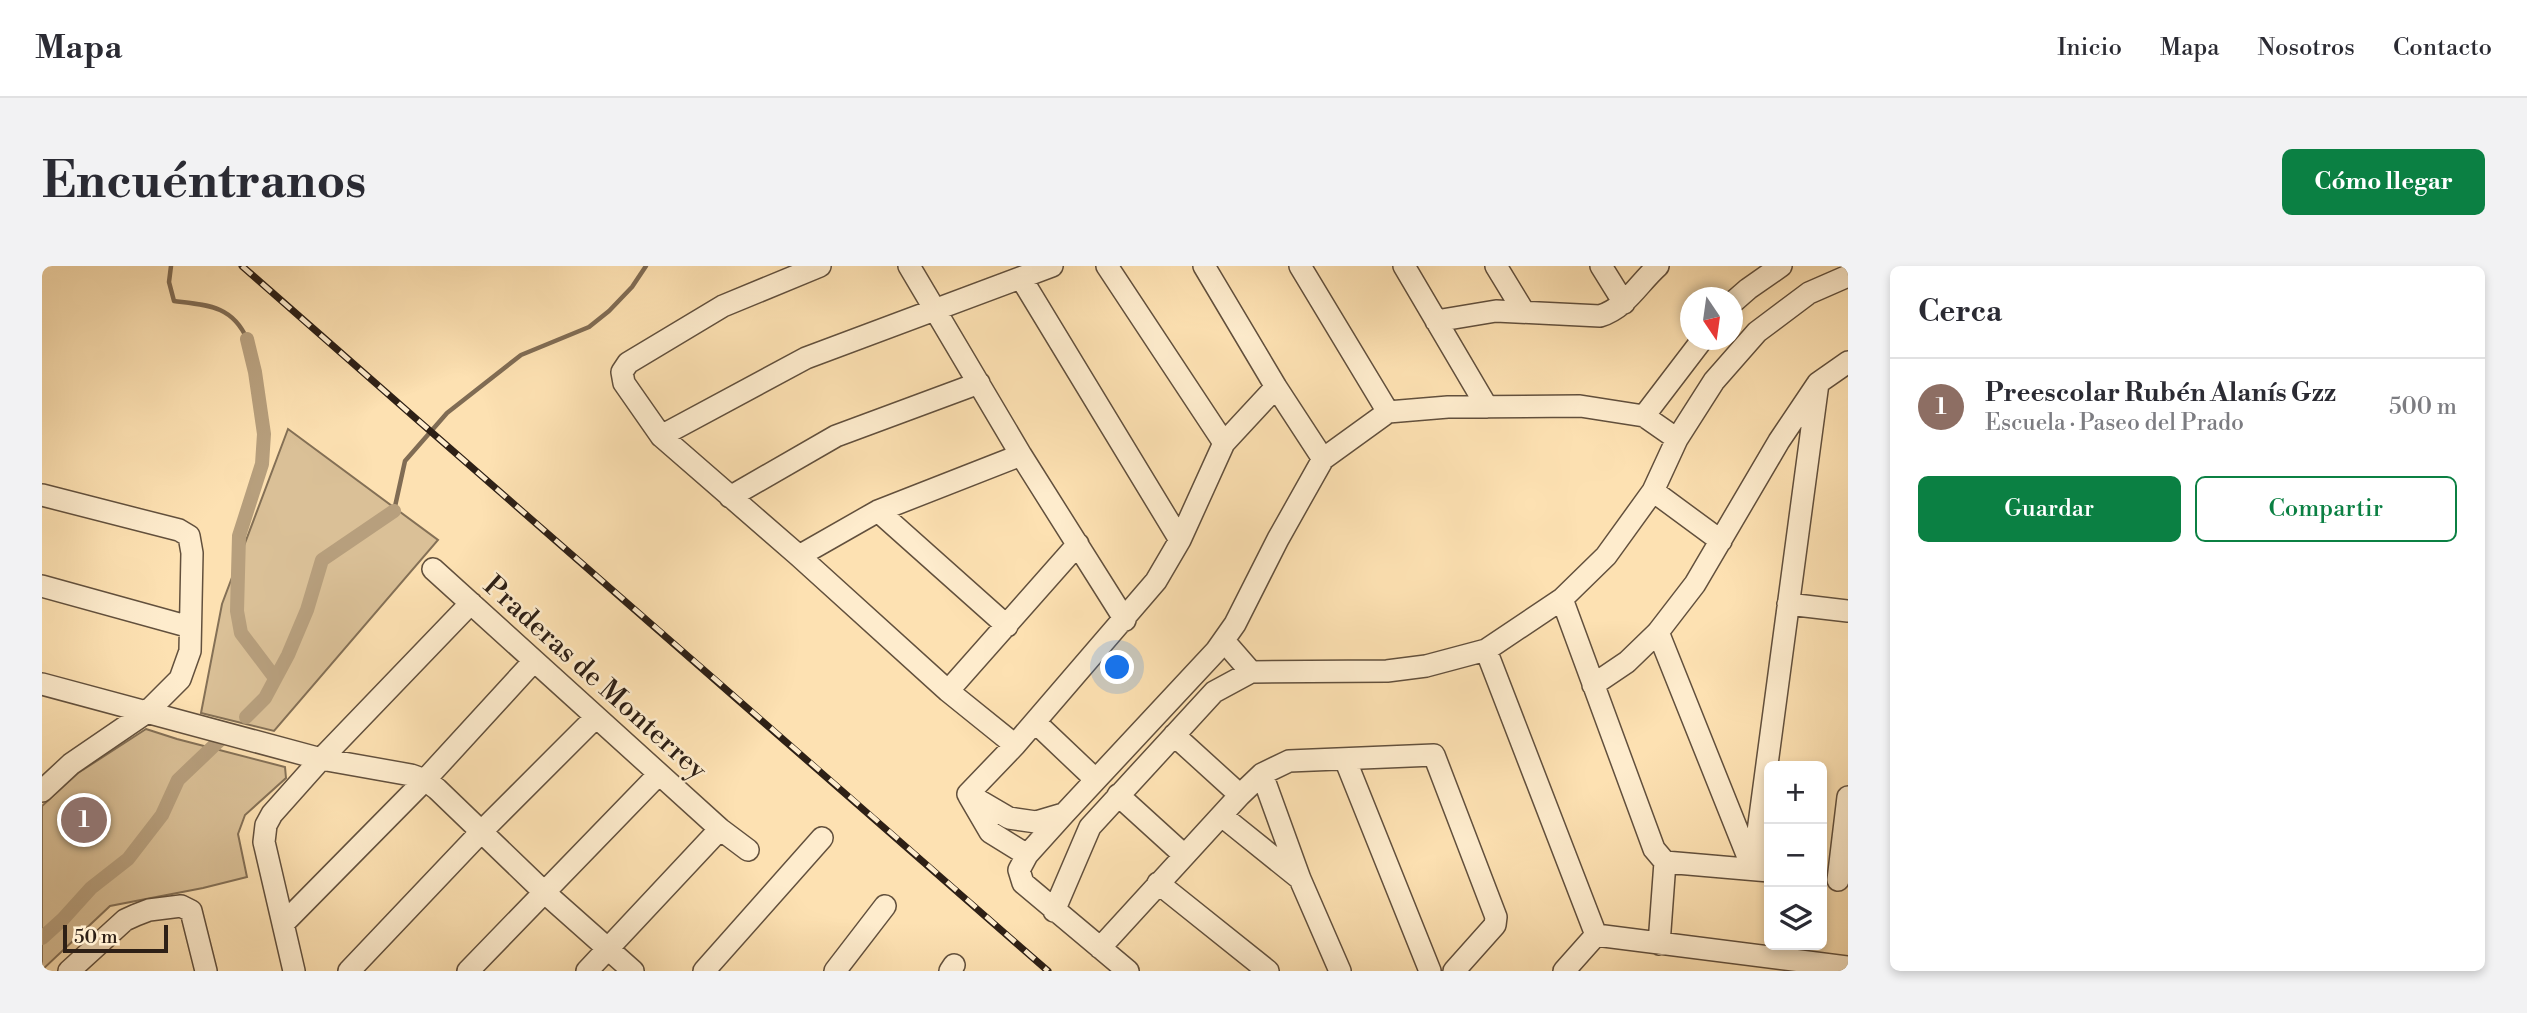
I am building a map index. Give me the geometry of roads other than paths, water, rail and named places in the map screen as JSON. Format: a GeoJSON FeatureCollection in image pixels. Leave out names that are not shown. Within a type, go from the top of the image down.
{"type":"FeatureCollection","features":[{"type":"Feature","properties":{"kind":"street"},"geometry":{"type":"LineString","coordinates":[[820,266],[723,306],[628,363],[622,372],[624,383],[661,436],[948,691],[1015,745]]}},
{"type":"Feature","properties":{"kind":"street"},"geometry":{"type":"LineString","coordinates":[[909,266],[1021,455],[1125,620]]}},
{"type":"Feature","properties":{"kind":"street"},"geometry":{"type":"LineString","coordinates":[[661,436],[807,358],[1052,266]]}},
{"type":"Feature","properties":{"kind":"street"},"geometry":{"type":"LineString","coordinates":[[1107,266],[1224,443]]}},
{"type":"Feature","properties":{"kind":"street"},"geometry":{"type":"LineString","coordinates":[[1204,266],[1276,387],[1323,459]]}},
{"type":"Feature","properties":{"kind":"street"},"geometry":{"type":"LineString","coordinates":[[1300,266],[1388,412]]}},
{"type":"Feature","properties":{"kind":"street"},"geometry":{"type":"LineString","coordinates":[[1404,266],[1487,407]]}},
{"type":"Feature","properties":{"kind":"street"},"geometry":{"type":"LineString","coordinates":[[1496,266],[1524,312]]}},
{"type":"Feature","properties":{"kind":"street"},"geometry":{"type":"LineString","coordinates":[[1601,266],[1624,303]]}},
{"type":"Feature","properties":{"kind":"street"},"geometry":{"type":"LineString","coordinates":[[1436,321],[1496,311],[1600,316],[1613,312],[1624,303],[1658,266]]}},
{"type":"Feature","properties":{"kind":"street"},"geometry":{"type":"LineString","coordinates":[[1743,293],[1782,266]]}},
{"type":"Feature","properties":{"kind":"street"},"geometry":{"type":"LineString","coordinates":[[1054,911],[1090,827],[1214,692],[1251,672],[1387,670],[1426,666],[1486,650],[1562,599],[1606,556],[1653,491],[1677,439],[1714,382],[1757,332],[1809,293],[1848,276]]}},
{"type":"Feature","properties":{"kind":"street"},"geometry":{"type":"LineString","coordinates":[[1021,278],[1180,540]]}},
{"type":"Feature","properties":{"kind":"street"},"geometry":{"type":"LineString","coordinates":[[1644,416],[1694,350]]}},
{"type":"Feature","properties":{"kind":"street"},"geometry":{"type":"LineString","coordinates":[[1594,685],[1627,662],[1658,632],[1695,584],[1779,441],[1818,383],[1848,362]]}},
{"type":"Feature","properties":{"kind":"street"},"geometry":{"type":"LineString","coordinates":[[730,497],[836,436],[979,383]]}},
{"type":"Feature","properties":{"kind":"street"},"geometry":{"type":"LineString","coordinates":[[1761,870],[1788,604],[1818,383]]}},
{"type":"Feature","properties":{"kind":"street"},"geometry":{"type":"LineString","coordinates":[[968,794],[1015,745],[1156,581],[1180,540],[1224,443],[1276,387]]}},
{"type":"Feature","properties":{"kind":"street"},"geometry":{"type":"LineString","coordinates":[[1128,971],[1023,883],[1019,870],[1027,855],[1095,779],[1224,641],[1323,459],[1388,412],[1580,406],[1644,416],[1677,439]]}},
{"type":"Feature","properties":{"kind":"street"},"geometry":{"type":"LineString","coordinates":[[1779,441],[1807,466]]}},
{"type":"Feature","properties":{"kind":"street"},"geometry":{"type":"LineString","coordinates":[[799,556],[878,511],[1021,455]]}},
{"type":"Feature","properties":{"kind":"street"},"geometry":{"type":"LineString","coordinates":[[1653,491],[1721,541]]}},
{"type":"Feature","properties":{"kind":"street"},"geometry":{"type":"LineString","coordinates":[[42,495],[179,530],[189,536],[191,542],[188,659],[180,679],[147,712],[71,764],[42,791]]}},
{"type":"Feature","properties":{"kind":"street"},"geometry":{"type":"LineString","coordinates":[[878,511],[1007,626]]}},
{"type":"Feature","properties":{"kind":"street"},"geometry":{"type":"LineString","coordinates":[[948,691],[1078,544]]}},
{"type":"Feature","properties":{"kind":"street","name":"Praderas de Monterrey"},"geometry":{"type":"LineString","coordinates":[[433,569],[720,829],[748,850]]}},
{"type":"Feature","properties":{"kind":"street"},"geometry":{"type":"LineString","coordinates":[[42,586],[190,627]]}},
{"type":"Feature","properties":{"kind":"street"},"geometry":{"type":"LineString","coordinates":[[1562,599],[1654,849],[1665,862],[1659,944]]}},
{"type":"Feature","properties":{"kind":"street"},"geometry":{"type":"LineString","coordinates":[[293,971],[264,842],[266,825],[272,814],[321,758],[471,603]]}},
{"type":"Feature","properties":{"kind":"street"},"geometry":{"type":"LineString","coordinates":[[1788,604],[1848,611]]}},
{"type":"Feature","properties":{"kind":"street"},"geometry":{"type":"LineString","coordinates":[[1658,632],[1761,870]]}},
{"type":"Feature","properties":{"kind":"street"},"geometry":{"type":"LineString","coordinates":[[1224,641],[1251,672]]}},
{"type":"Feature","properties":{"kind":"street"},"geometry":{"type":"LineString","coordinates":[[1486,650],[1596,935]]}},
{"type":"Feature","properties":{"kind":"street"},"geometry":{"type":"LineString","coordinates":[[283,924],[425,780],[534,661]]}},
{"type":"Feature","properties":{"kind":"street"},"geometry":{"type":"LineString","coordinates":[[42,684],[261,743],[425,780],[633,971]]}},
{"type":"Feature","properties":{"kind":"street"},"geometry":{"type":"LineString","coordinates":[[349,971],[481,832],[596,717]]}},
{"type":"Feature","properties":{"kind":"street"},"geometry":{"type":"LineString","coordinates":[[1035,722],[1095,779]]}},
{"type":"Feature","properties":{"kind":"street"},"geometry":{"type":"LineString","coordinates":[[1174,735],[1240,795]]}},
{"type":"Feature","properties":{"kind":"street"},"geometry":{"type":"LineString","coordinates":[[1100,948],[1262,774],[1289,761],[1434,754],[1496,917],[1495,925],[1454,971]]}},
{"type":"Feature","properties":{"kind":"street"},"geometry":{"type":"LineString","coordinates":[[1345,759],[1430,971]]}},
{"type":"Feature","properties":{"kind":"street"},"geometry":{"type":"LineString","coordinates":[[468,971],[659,774]]}},
{"type":"Feature","properties":{"kind":"street"},"geometry":{"type":"LineString","coordinates":[[1262,774],[1300,879],[1340,971]]}},
{"type":"Feature","properties":{"kind":"street"},"geometry":{"type":"LineString","coordinates":[[968,794],[1009,818],[1036,822],[1064,814]]}},
{"type":"Feature","properties":{"kind":"street"},"geometry":{"type":"LineString","coordinates":[[968,794],[990,832],[1027,855]]}},
{"type":"Feature","properties":{"kind":"street"},"geometry":{"type":"LineString","coordinates":[[1118,795],[1184,855]]}},
{"type":"Feature","properties":{"kind":"street"},"geometry":{"type":"LineString","coordinates":[[1836,880],[1848,797]]}},
{"type":"Feature","properties":{"kind":"street"},"geometry":{"type":"LineString","coordinates":[[1222,816],[1300,879]]}},
{"type":"Feature","properties":{"kind":"street"},"geometry":{"type":"LineString","coordinates":[[587,971],[720,829]]}},
{"type":"Feature","properties":{"kind":"street"},"geometry":{"type":"LineString","coordinates":[[704,971],[822,838]]}},
{"type":"Feature","properties":{"kind":"street"},"geometry":{"type":"LineString","coordinates":[[1665,862],[1761,870]]}},
{"type":"Feature","properties":{"kind":"street"},"geometry":{"type":"LineString","coordinates":[[1158,883],[1268,971]]}},
{"type":"Feature","properties":{"kind":"street"},"geometry":{"type":"LineString","coordinates":[[69,971],[125,920],[149,910],[181,905],[191,911],[206,971]]}},
{"type":"Feature","properties":{"kind":"street"},"geometry":{"type":"LineString","coordinates":[[835,971],[885,906]]}},
{"type":"Feature","properties":{"kind":"street"},"geometry":{"type":"LineString","coordinates":[[1596,935],[1659,944],[1746,963],[1838,968]]}},
{"type":"Feature","properties":{"kind":"street"},"geometry":{"type":"LineString","coordinates":[[1564,971],[1596,935]]}},
{"type":"Feature","properties":{"kind":"waterway"},"geometry":{"type":"LineString","coordinates":[[171,266],[169,282],[174,301],[207,306],[226,313],[234,319],[247,339]]}},
{"type":"Feature","properties":{"kind":"waterway"},"geometry":{"type":"LineString","coordinates":[[394,511],[405,461],[447,413],[521,355],[589,327],[632,287],[646,266]]}},
{"type":"Feature","properties":{"kind":"waterway"},"geometry":{"type":"LineString","coordinates":[[247,339],[264,434],[262,464],[239,536],[237,611],[241,633],[275,678]]}},
{"type":"Feature","properties":{"kind":"waterway"},"geometry":{"type":"LineString","coordinates":[[246,717],[265,698],[288,655],[307,610],[322,560],[394,511]]}},
{"type":"Feature","properties":{"kind":"waterway"},"geometry":{"type":"LineString","coordinates":[[42,938],[91,888],[128,859],[162,815],[178,780],[221,739]]}},
{"type":"Feature","properties":{"kind":"railway"},"geometry":{"type":"LineString","coordinates":[[242,266],[1048,971]]}},
{"type":"Feature","properties":{"kind":"place","name":"Preescolar Rubén Alanís Gzz"},"geometry":{"type":"Point","coordinates":[84,820]}}]}
